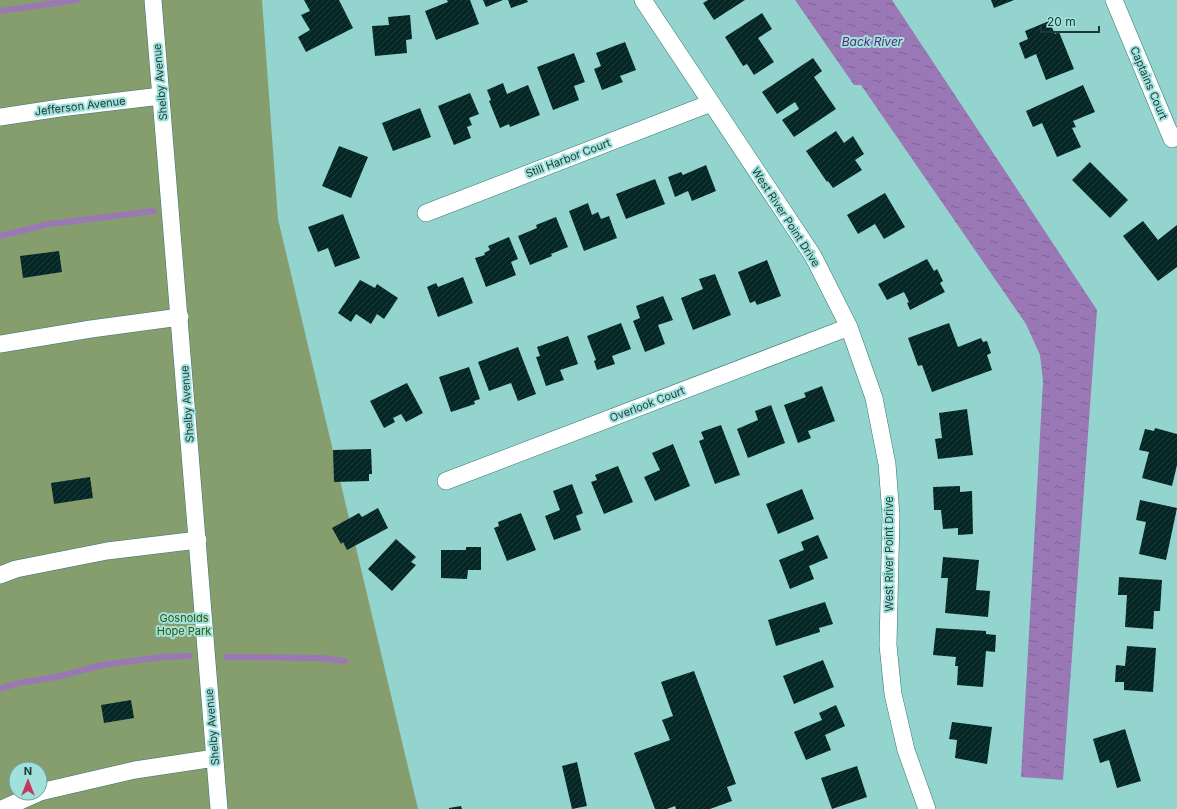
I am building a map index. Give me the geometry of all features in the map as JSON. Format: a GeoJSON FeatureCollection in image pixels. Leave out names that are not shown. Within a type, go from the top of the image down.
{"type":"FeatureCollection","features":[{"type":"Feature","properties":{"kind":"street","name":"Shelby Avenue"},"geometry":{"type":"LineString","coordinates":[[153,0],[219,809]]}},
{"type":"Feature","properties":{"kind":"street","name":"West River Point Drive"},"geometry":{"type":"LineString","coordinates":[[642,0],[813,256],[849,327],[874,398],[887,464],[891,515],[888,645],[893,694],[906,750],[927,809]]}},
{"type":"Feature","properties":{"kind":"street","name":"Captains Court"},"geometry":{"type":"LineString","coordinates":[[1114,0],[1172,139],[1177,136]]}},
{"type":"Feature","properties":{"kind":"street","name":"Jefferson Avenue"},"geometry":{"type":"LineString","coordinates":[[0,117],[161,96]]}},
{"type":"Feature","properties":{"kind":"street","name":"Still Harbor Court"},"geometry":{"type":"LineString","coordinates":[[426,213],[711,102]]}},
{"type":"Feature","properties":{"kind":"street"},"geometry":{"type":"LineString","coordinates":[[0,344],[91,329],[180,317]]}},
{"type":"Feature","properties":{"kind":"street","name":"Overlook Court"},"geometry":{"type":"LineString","coordinates":[[446,481],[849,327]]}},
{"type":"Feature","properties":{"kind":"street"},"geometry":{"type":"LineString","coordinates":[[0,575],[16,569],[107,550],[198,540]]}},
{"type":"Feature","properties":{"kind":"street"},"geometry":{"type":"LineString","coordinates":[[48,791],[134,770],[215,758]]}},
{"type":"Feature","properties":{"kind":"street"},"geometry":{"type":"LineString","coordinates":[[2,809],[20,801]]}},
{"type":"Feature","properties":{"kind":"green space","name":"Gosnolds Hope Park"},"geometry":{"type":"Polygon","coordinates":[[[0,0],[262,0],[278,219],[418,809],[0,809],[0,0]]]}},
{"type":"Feature","properties":{"kind":"water","name":"Back River"},"geometry":{"type":"Polygon","coordinates":[[[795,0],[892,0],[1097,310],[1063,780],[1021,777],[1043,381],[1040,355],[1026,324],[861,85],[854,85],[795,0]]]}},
{"type":"Feature","properties":{"kind":"building"},"geometry":{"type":"Polygon","coordinates":[[[304,0],[339,0],[353,28],[306,52],[298,37],[310,30],[301,15],[310,11],[304,0]]]}},
{"type":"Feature","properties":{"kind":"building"},"geometry":{"type":"Polygon","coordinates":[[[447,0],[470,0],[479,24],[436,40],[425,11],[448,2],[447,0]]]}},
{"type":"Feature","properties":{"kind":"building"},"geometry":{"type":"Polygon","coordinates":[[[483,0],[503,0],[486,7],[483,0]]]}},
{"type":"Feature","properties":{"kind":"building"},"geometry":{"type":"Polygon","coordinates":[[[508,0],[527,0],[528,2],[511,8],[508,0]]]}},
{"type":"Feature","properties":{"kind":"building"},"geometry":{"type":"Polygon","coordinates":[[[708,0],[745,0],[714,20],[703,3],[708,0]]]}},
{"type":"Feature","properties":{"kind":"building"},"geometry":{"type":"Polygon","coordinates":[[[991,0],[1014,0],[994,8],[991,0]]]}},
{"type":"Feature","properties":{"kind":"building"},"geometry":{"type":"Polygon","coordinates":[[[762,13],[772,29],[758,38],[774,62],[754,75],[747,64],[743,66],[725,37],[762,13]]]}},
{"type":"Feature","properties":{"kind":"building"},"geometry":{"type":"Polygon","coordinates":[[[410,15],[412,39],[406,40],[407,53],[375,56],[372,26],[389,25],[388,17],[410,15]]]}},
{"type":"Feature","properties":{"kind":"building"},"geometry":{"type":"Polygon","coordinates":[[[1049,21],[1055,34],[1059,32],[1074,69],[1046,80],[1036,54],[1025,59],[1019,43],[1028,39],[1025,31],[1049,21]]]}},
{"type":"Feature","properties":{"kind":"building"},"geometry":{"type":"Polygon","coordinates":[[[625,42],[636,70],[620,76],[623,82],[602,90],[594,69],[601,66],[596,53],[625,42]]]}},
{"type":"Feature","properties":{"kind":"building"},"geometry":{"type":"Polygon","coordinates":[[[574,53],[585,82],[574,86],[579,100],[553,110],[537,67],[574,53]]]}},
{"type":"Feature","properties":{"kind":"building"},"geometry":{"type":"Polygon","coordinates":[[[813,58],[822,71],[814,77],[836,109],[794,137],[782,120],[799,109],[795,102],[777,114],[762,92],[813,58]]]}},
{"type":"Feature","properties":{"kind":"building"},"geometry":{"type":"Polygon","coordinates":[[[503,83],[507,94],[528,85],[540,115],[510,127],[509,124],[500,128],[489,101],[491,100],[487,90],[503,83]]]}},
{"type":"Feature","properties":{"kind":"building"},"geometry":{"type":"Polygon","coordinates":[[[1083,85],[1095,112],[1073,121],[1076,127],[1072,128],[1081,147],[1057,157],[1042,123],[1033,127],[1026,111],[1083,85]]]}},
{"type":"Feature","properties":{"kind":"building"},"geometry":{"type":"Polygon","coordinates":[[[470,93],[479,114],[469,118],[472,125],[467,127],[471,138],[454,145],[438,106],[470,93]]]}},
{"type":"Feature","properties":{"kind":"building"},"geometry":{"type":"Polygon","coordinates":[[[420,108],[431,137],[393,151],[382,123],[420,108]]]}},
{"type":"Feature","properties":{"kind":"building"},"geometry":{"type":"Polygon","coordinates":[[[836,131],[844,143],[853,136],[864,154],[855,160],[862,170],[833,188],[828,181],[827,182],[806,151],[836,131]]]}},
{"type":"Feature","properties":{"kind":"building"},"geometry":{"type":"Polygon","coordinates":[[[339,146],[368,157],[351,198],[322,186],[339,146]]]}},
{"type":"Feature","properties":{"kind":"building"},"geometry":{"type":"Polygon","coordinates":[[[1090,162],[1128,200],[1110,218],[1072,180],[1090,162]]]}},
{"type":"Feature","properties":{"kind":"building"},"geometry":{"type":"Polygon","coordinates":[[[706,165],[716,191],[692,201],[688,191],[675,197],[668,177],[681,172],[683,175],[706,165]]]}},
{"type":"Feature","properties":{"kind":"building"},"geometry":{"type":"Polygon","coordinates":[[[655,179],[665,204],[626,219],[616,194],[655,179]]]}},
{"type":"Feature","properties":{"kind":"building"},"geometry":{"type":"Polygon","coordinates":[[[885,193],[905,227],[884,239],[875,224],[858,234],[847,215],[885,193]]]}},
{"type":"Feature","properties":{"kind":"building"},"geometry":{"type":"Polygon","coordinates":[[[588,203],[592,215],[598,212],[601,219],[609,216],[617,238],[584,251],[569,211],[588,203]]]}},
{"type":"Feature","properties":{"kind":"building"},"geometry":{"type":"Polygon","coordinates":[[[343,214],[360,258],[335,267],[328,248],[318,252],[308,227],[343,214]]]}},
{"type":"Feature","properties":{"kind":"building"},"geometry":{"type":"Polygon","coordinates":[[[556,217],[568,247],[551,254],[552,256],[530,265],[518,236],[537,228],[536,225],[556,217]]]}},
{"type":"Feature","properties":{"kind":"building"},"geometry":{"type":"Polygon","coordinates":[[[1143,221],[1158,240],[1177,225],[1177,267],[1158,281],[1123,236],[1143,221]]]}},
{"type":"Feature","properties":{"kind":"building"},"geometry":{"type":"Polygon","coordinates":[[[509,237],[518,259],[511,262],[516,275],[486,287],[475,258],[485,255],[484,253],[490,250],[488,246],[509,237]]]}},
{"type":"Feature","properties":{"kind":"building"},"geometry":{"type":"Polygon","coordinates":[[[59,251],[62,272],[23,278],[20,256],[59,251]]]}},
{"type":"Feature","properties":{"kind":"building"},"geometry":{"type":"Polygon","coordinates":[[[927,259],[934,271],[937,269],[943,281],[940,283],[945,292],[910,310],[907,303],[909,302],[904,292],[887,300],[878,284],[927,259]]]}},
{"type":"Feature","properties":{"kind":"building"},"geometry":{"type":"Polygon","coordinates":[[[767,260],[781,296],[757,305],[755,301],[750,303],[738,272],[767,260]]]}},
{"type":"Feature","properties":{"kind":"building"},"geometry":{"type":"Polygon","coordinates":[[[715,274],[731,315],[693,330],[681,298],[703,289],[699,279],[715,274]]]}},
{"type":"Feature","properties":{"kind":"building"},"geometry":{"type":"Polygon","coordinates":[[[463,277],[473,303],[438,317],[427,287],[436,283],[438,287],[463,277]]]}},
{"type":"Feature","properties":{"kind":"building"},"geometry":{"type":"Polygon","coordinates":[[[360,280],[375,288],[377,284],[398,298],[384,319],[377,314],[371,324],[356,314],[351,322],[338,313],[360,280]]]}},
{"type":"Feature","properties":{"kind":"building"},"geometry":{"type":"Polygon","coordinates":[[[663,296],[673,320],[658,325],[665,344],[645,352],[633,321],[640,318],[636,306],[663,296]]]}},
{"type":"Feature","properties":{"kind":"building"},"geometry":{"type":"Polygon","coordinates":[[[621,323],[631,349],[612,356],[615,364],[597,370],[594,361],[596,360],[587,336],[621,323]]]}},
{"type":"Feature","properties":{"kind":"building"},"geometry":{"type":"Polygon","coordinates":[[[949,323],[958,347],[981,338],[983,342],[987,341],[991,353],[987,355],[992,370],[932,392],[922,365],[918,366],[908,338],[949,323]]]}},
{"type":"Feature","properties":{"kind":"building"},"geometry":{"type":"Polygon","coordinates":[[[568,336],[578,364],[560,370],[564,380],[546,386],[536,357],[540,356],[537,347],[568,336]]]}},
{"type":"Feature","properties":{"kind":"building"},"geometry":{"type":"Polygon","coordinates":[[[518,347],[536,394],[518,401],[511,383],[489,391],[478,362],[518,347]]]}},
{"type":"Feature","properties":{"kind":"building"},"geometry":{"type":"Polygon","coordinates":[[[469,367],[480,399],[474,401],[475,404],[451,412],[439,377],[469,367]]]}},
{"type":"Feature","properties":{"kind":"building"},"geometry":{"type":"Polygon","coordinates":[[[407,383],[423,413],[406,422],[401,414],[393,418],[395,422],[384,428],[370,401],[407,383]]]}},
{"type":"Feature","properties":{"kind":"building"},"geometry":{"type":"Polygon","coordinates":[[[822,386],[835,421],[808,431],[811,438],[798,443],[784,405],[806,397],[804,393],[822,386]]]}},
{"type":"Feature","properties":{"kind":"building"},"geometry":{"type":"Polygon","coordinates":[[[771,405],[785,443],[748,458],[737,429],[758,420],[755,411],[771,405]]]}},
{"type":"Feature","properties":{"kind":"building"},"geometry":{"type":"Polygon","coordinates":[[[967,409],[973,455],[938,459],[935,439],[942,438],[939,413],[967,409]]]}},
{"type":"Feature","properties":{"kind":"building"},"geometry":{"type":"Polygon","coordinates":[[[721,425],[740,475],[715,484],[699,441],[704,439],[701,432],[721,425]]]}},
{"type":"Feature","properties":{"kind":"building"},"geometry":{"type":"Polygon","coordinates":[[[1155,428],[1177,434],[1177,465],[1172,486],[1142,478],[1149,452],[1139,450],[1145,429],[1154,431],[1155,428]]]}},
{"type":"Feature","properties":{"kind":"building"},"geometry":{"type":"Polygon","coordinates":[[[673,444],[690,486],[655,501],[644,477],[660,470],[652,453],[673,444]]]}},
{"type":"Feature","properties":{"kind":"building"},"geometry":{"type":"Polygon","coordinates":[[[371,449],[372,474],[369,474],[369,481],[334,482],[333,450],[371,449]]]}},
{"type":"Feature","properties":{"kind":"building"},"geometry":{"type":"Polygon","coordinates":[[[618,466],[633,502],[604,514],[591,482],[597,480],[595,475],[618,466]]]}},
{"type":"Feature","properties":{"kind":"building"},"geometry":{"type":"Polygon","coordinates":[[[90,477],[93,498],[54,504],[51,483],[90,477]]]}},
{"type":"Feature","properties":{"kind":"building"},"geometry":{"type":"Polygon","coordinates":[[[572,484],[583,513],[576,516],[581,530],[554,540],[545,516],[560,510],[553,491],[572,484]]]}},
{"type":"Feature","properties":{"kind":"building"},"geometry":{"type":"Polygon","coordinates":[[[960,486],[960,492],[972,491],[973,534],[958,535],[958,528],[943,529],[941,510],[934,510],[933,487],[960,486]]]}},
{"type":"Feature","properties":{"kind":"building"},"geometry":{"type":"Polygon","coordinates":[[[802,489],[814,519],[778,534],[766,504],[802,489]]]}},
{"type":"Feature","properties":{"kind":"building"},"geometry":{"type":"Polygon","coordinates":[[[1140,500],[1177,508],[1166,560],[1139,554],[1146,522],[1136,520],[1140,500]]]}},
{"type":"Feature","properties":{"kind":"building"},"geometry":{"type":"Polygon","coordinates":[[[378,508],[388,528],[347,550],[343,542],[341,544],[332,528],[359,513],[362,517],[378,508]]]}},
{"type":"Feature","properties":{"kind":"building"},"geometry":{"type":"Polygon","coordinates":[[[521,513],[536,550],[507,561],[494,528],[499,526],[498,522],[521,513]]]}},
{"type":"Feature","properties":{"kind":"building"},"geometry":{"type":"Polygon","coordinates":[[[818,535],[828,558],[809,566],[814,579],[790,589],[779,560],[804,550],[801,542],[818,535]]]}},
{"type":"Feature","properties":{"kind":"building"},"geometry":{"type":"Polygon","coordinates":[[[396,539],[416,557],[411,562],[416,565],[392,591],[368,569],[396,539]]]}},
{"type":"Feature","properties":{"kind":"building"},"geometry":{"type":"Polygon","coordinates":[[[466,547],[481,547],[481,570],[468,570],[467,579],[441,578],[441,550],[466,550],[466,547]]]}},
{"type":"Feature","properties":{"kind":"building"},"geometry":{"type":"Polygon","coordinates":[[[943,557],[979,560],[976,590],[990,591],[988,617],[945,613],[948,578],[941,578],[943,557]]]}},
{"type":"Feature","properties":{"kind":"building"},"geometry":{"type":"Polygon","coordinates":[[[1119,577],[1162,580],[1160,611],[1154,611],[1153,629],[1125,627],[1127,595],[1118,595],[1119,577]]]}},
{"type":"Feature","properties":{"kind":"building"},"geometry":{"type":"Polygon","coordinates":[[[825,602],[833,624],[819,628],[820,632],[776,646],[768,620],[825,602]]]}},
{"type":"Feature","properties":{"kind":"building"},"geometry":{"type":"Polygon","coordinates":[[[936,628],[986,631],[986,634],[996,635],[995,652],[986,651],[983,687],[957,685],[958,666],[955,666],[956,657],[933,655],[936,628]]]}},
{"type":"Feature","properties":{"kind":"building"},"geometry":{"type":"Polygon","coordinates":[[[1127,646],[1156,648],[1153,692],[1124,690],[1124,682],[1115,682],[1116,665],[1125,666],[1127,646]]]}},
{"type":"Feature","properties":{"kind":"building"},"geometry":{"type":"Polygon","coordinates":[[[823,660],[834,687],[794,704],[783,676],[823,660]]]}},
{"type":"Feature","properties":{"kind":"building"},"geometry":{"type":"Polygon","coordinates":[[[694,671],[736,784],[727,787],[732,801],[710,809],[676,809],[675,806],[667,809],[655,809],[634,753],[670,740],[662,720],[673,716],[661,682],[694,671]]]}},
{"type":"Feature","properties":{"kind":"building"},"geometry":{"type":"Polygon","coordinates":[[[131,700],[134,718],[104,723],[101,705],[131,700]]]}},
{"type":"Feature","properties":{"kind":"building"},"geometry":{"type":"Polygon","coordinates":[[[836,705],[845,726],[825,735],[831,750],[806,760],[794,732],[822,720],[819,713],[836,705]]]}},
{"type":"Feature","properties":{"kind":"building"},"geometry":{"type":"Polygon","coordinates":[[[952,722],[992,727],[987,764],[955,758],[957,740],[949,739],[952,722]]]}},
{"type":"Feature","properties":{"kind":"building"},"geometry":{"type":"Polygon","coordinates":[[[1125,729],[1141,781],[1117,788],[1109,760],[1100,763],[1093,739],[1125,729]]]}},
{"type":"Feature","properties":{"kind":"building"},"geometry":{"type":"Polygon","coordinates":[[[577,762],[587,806],[572,809],[562,766],[577,762]]]}},
{"type":"Feature","properties":{"kind":"building"},"geometry":{"type":"Polygon","coordinates":[[[857,766],[867,797],[832,809],[821,778],[857,766]]]}},
{"type":"Feature","properties":{"kind":"building"},"geometry":{"type":"Polygon","coordinates":[[[461,806],[462,809],[449,809],[449,808],[461,806]]]}},
{"type":"Feature","properties":{"kind":"waterway"},"geometry":{"type":"LineString","coordinates":[[0,11],[77,0]]}},
{"type":"Feature","properties":{"kind":"waterway"},"geometry":{"type":"LineString","coordinates":[[0,236],[49,224],[154,211]]}},
{"type":"Feature","properties":{"kind":"waterway"},"geometry":{"type":"LineString","coordinates":[[0,689],[19,683],[61,676],[102,665],[162,657],[190,656]]}},
{"type":"Feature","properties":{"kind":"waterway"},"geometry":{"type":"LineString","coordinates":[[227,657],[320,658],[345,661]]}}]}
